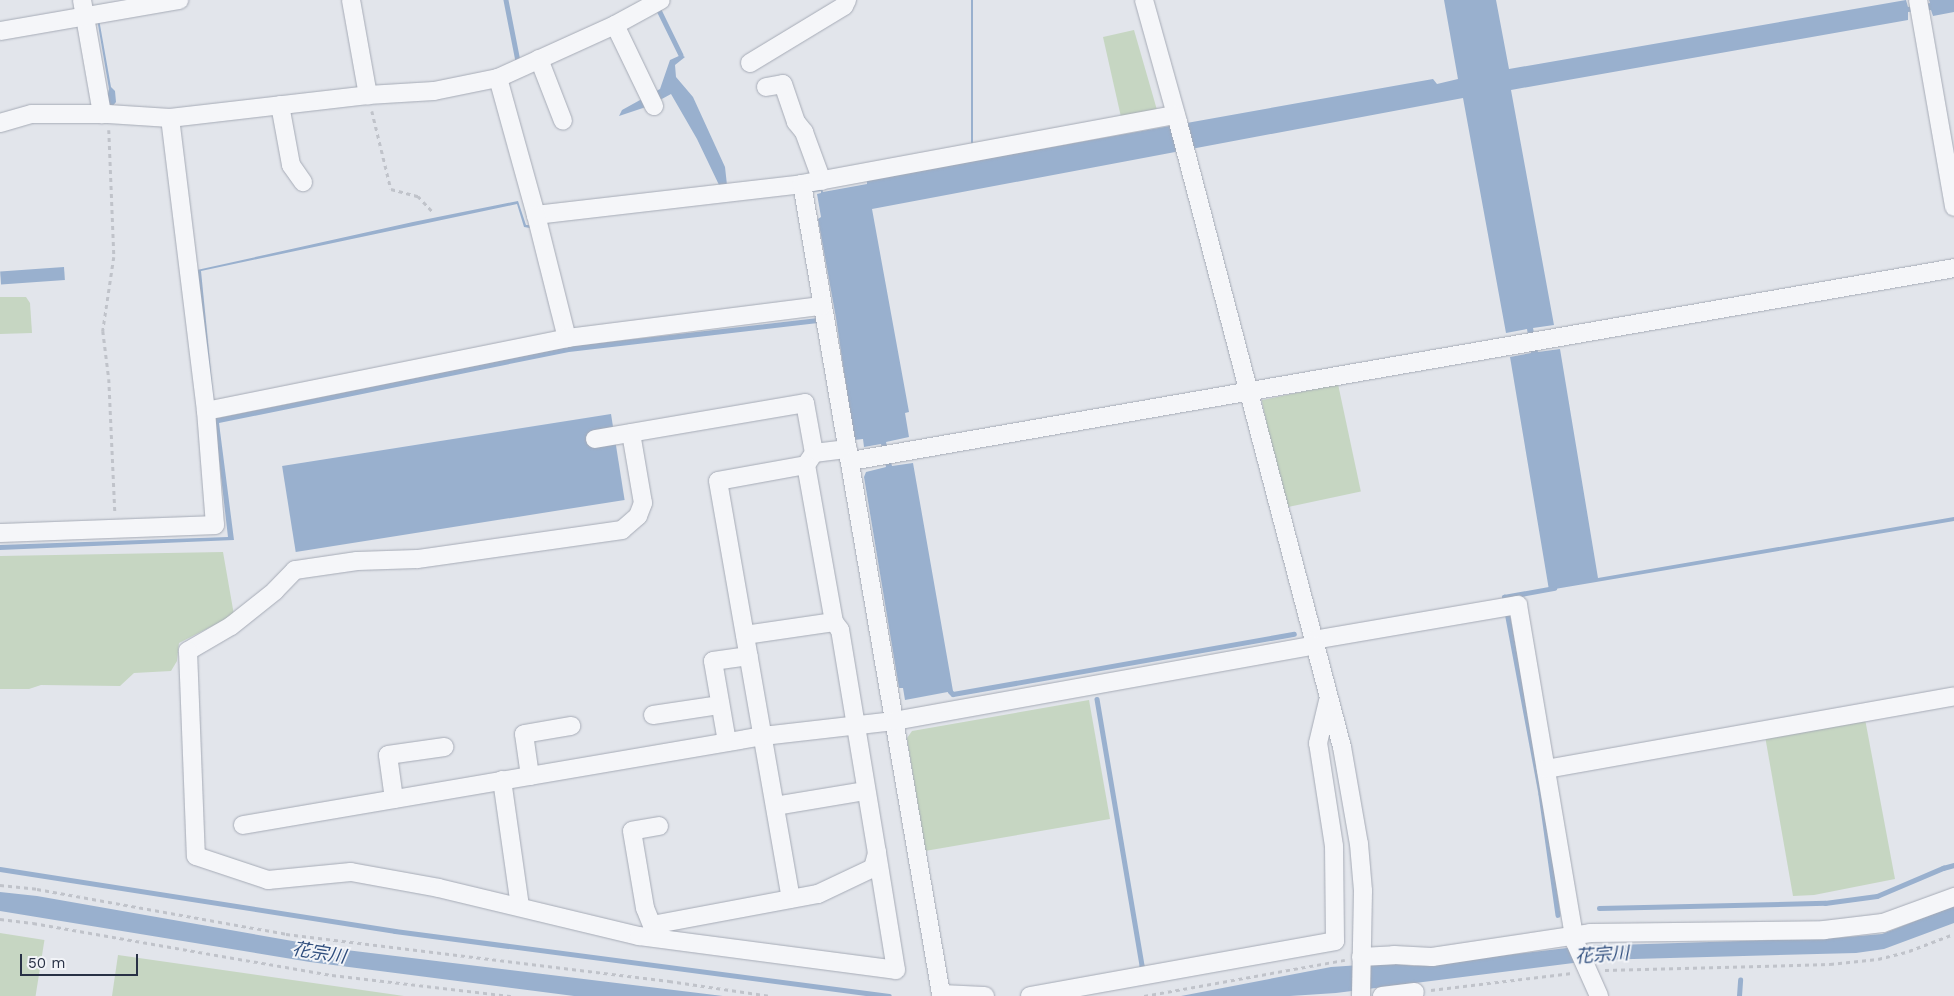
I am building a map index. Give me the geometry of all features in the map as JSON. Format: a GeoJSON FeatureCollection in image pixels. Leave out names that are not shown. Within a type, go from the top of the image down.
{"type":"FeatureCollection","features":[{"type":"Feature","properties":{"kind":"street"},"geometry":{"type":"LineString","coordinates":[[0,31],[84,8],[179,0]]}},
{"type":"Feature","properties":{"kind":"street"},"geometry":{"type":"LineString","coordinates":[[352,0],[368,95]]}},
{"type":"Feature","properties":{"kind":"street"},"geometry":{"type":"LineString","coordinates":[[0,123],[32,114],[105,114],[170,118],[368,95],[434,91],[498,78],[616,25],[661,0]]}},
{"type":"Feature","properties":{"kind":"street"},"geometry":{"type":"LineString","coordinates":[[750,63],[844,6],[848,0]]}},
{"type":"Feature","properties":{"kind":"street"},"geometry":{"type":"LineString","coordinates":[[1144,0],[1178,118],[1344,756],[1359,844],[1362,891],[1358,959],[1360,995]]}},
{"type":"Feature","properties":{"kind":"street"},"geometry":{"type":"LineString","coordinates":[[1918,0],[1954,207]]}},
{"type":"Feature","properties":{"kind":"street"},"geometry":{"type":"LineString","coordinates":[[84,8],[105,114]]}},
{"type":"Feature","properties":{"kind":"street"},"geometry":{"type":"LineString","coordinates":[[616,25],[654,106]]}},
{"type":"Feature","properties":{"kind":"street"},"geometry":{"type":"LineString","coordinates":[[539,59],[564,121]]}},
{"type":"Feature","properties":{"kind":"street"},"geometry":{"type":"LineString","coordinates":[[498,78],[536,214],[567,338]]}},
{"type":"Feature","properties":{"kind":"street"},"geometry":{"type":"LineString","coordinates":[[766,88],[783,84],[796,122],[804,132],[822,181]]}},
{"type":"Feature","properties":{"kind":"street"},"geometry":{"type":"LineString","coordinates":[[280,105],[291,165],[303,182]]}},
{"type":"Feature","properties":{"kind":"street"},"geometry":{"type":"LineString","coordinates":[[0,533],[216,525],[206,411],[170,118]]}},
{"type":"Feature","properties":{"kind":"street"},"geometry":{"type":"LineString","coordinates":[[536,214],[802,184],[1178,118]]}},
{"type":"Feature","properties":{"kind":"street"},"geometry":{"type":"LineString","coordinates":[[802,184],[941,994],[985,996]]}},
{"type":"Feature","properties":{"kind":"street"},"geometry":{"type":"LineString","coordinates":[[791,899],[718,481],[810,459],[850,455],[1248,392],[1954,268]]}},
{"type":"Feature","properties":{"kind":"street"},"geometry":{"type":"LineString","coordinates":[[206,411],[567,338],[822,306]]}},
{"type":"Feature","properties":{"kind":"street"},"geometry":{"type":"LineString","coordinates":[[595,439],[805,403],[810,459],[834,622],[840,630],[896,970],[639,936],[439,888],[351,872],[268,880],[196,856],[188,651],[230,626],[276,591],[295,570],[357,561],[417,559],[622,530],[638,516],[644,504],[631,433]]}},
{"type":"Feature","properties":{"kind":"street"},"geometry":{"type":"LineString","coordinates":[[243,825],[763,736],[894,721],[1518,605],[1575,938],[1599,996]]}},
{"type":"Feature","properties":{"kind":"street"},"geometry":{"type":"LineString","coordinates":[[745,635],[834,622]]}},
{"type":"Feature","properties":{"kind":"street"},"geometry":{"type":"LineString","coordinates":[[726,742],[714,662],[749,656]]}},
{"type":"Feature","properties":{"kind":"street"},"geometry":{"type":"LineString","coordinates":[[1546,769],[1954,696]]}},
{"type":"Feature","properties":{"kind":"street"},"geometry":{"type":"LineString","coordinates":[[1030,996],[1335,941],[1334,846],[1318,743],[1329,698]]}},
{"type":"Feature","properties":{"kind":"street"},"geometry":{"type":"LineString","coordinates":[[653,714],[720,704]]}},
{"type":"Feature","properties":{"kind":"street"},"geometry":{"type":"LineString","coordinates":[[530,776],[524,734],[571,726]]}},
{"type":"Feature","properties":{"kind":"street"},"geometry":{"type":"LineString","coordinates":[[394,799],[388,755],[444,748]]}},
{"type":"Feature","properties":{"kind":"street"},"geometry":{"type":"LineString","coordinates":[[502,780],[520,906]]}},
{"type":"Feature","properties":{"kind":"street"},"geometry":{"type":"LineString","coordinates":[[775,806],[866,791]]}},
{"type":"Feature","properties":{"kind":"street"},"geometry":{"type":"LineString","coordinates":[[659,826],[632,831],[645,908],[652,925],[818,894],[874,868],[877,853]]}},
{"type":"Feature","properties":{"kind":"street"},"geometry":{"type":"LineString","coordinates":[[1358,959],[1394,955],[1432,957],[1575,938],[1590,933],[1824,930],[1883,923],[1954,896]]}},
{"type":"Feature","properties":{"kind":"street"},"geometry":{"type":"LineString","coordinates":[[1382,996],[1416,992]]}},
{"type":"Feature","properties":{"kind":"path"},"geometry":{"type":"LineString","coordinates":[[368,95],[391,189],[418,196],[432,211]]}},
{"type":"Feature","properties":{"kind":"path"},"geometry":{"type":"LineString","coordinates":[[105,114],[114,257],[103,331],[109,379],[116,528]]}},
{"type":"Feature","properties":{"kind":"path"},"geometry":{"type":"LineString","coordinates":[[0,885],[37,888],[286,934],[669,981],[771,996]]}},
{"type":"Feature","properties":{"kind":"path"},"geometry":{"type":"LineString","coordinates":[[0,919],[34,923],[332,974],[511,996]]}},
{"type":"Feature","properties":{"kind":"path"},"geometry":{"type":"LineString","coordinates":[[1416,992],[1586,968],[1830,964],[1878,959],[1909,951],[1954,934]]}},
{"type":"Feature","properties":{"kind":"path"},"geometry":{"type":"LineString","coordinates":[[1144,996],[1358,959]]}},
{"type":"Feature","properties":{"kind":"green space"},"geometry":{"type":"Polygon","coordinates":[[[1134,30],[1157,110],[1121,117],[1103,37],[1134,30]]]}},
{"type":"Feature","properties":{"kind":"green space"},"geometry":{"type":"Polygon","coordinates":[[[0,297],[26,297],[30,303],[32,333],[0,334],[0,297]]]}},
{"type":"Feature","properties":{"kind":"green space"},"geometry":{"type":"Polygon","coordinates":[[[1338,384],[1361,492],[1285,508],[1262,400],[1338,384]]]}},
{"type":"Feature","properties":{"kind":"green space"},"geometry":{"type":"Polygon","coordinates":[[[223,552],[234,615],[179,643],[177,661],[171,671],[134,673],[120,686],[41,685],[29,689],[0,689],[0,556],[223,552]]]}},
{"type":"Feature","properties":{"kind":"green space"},"geometry":{"type":"Polygon","coordinates":[[[1089,700],[1110,819],[925,851],[907,738],[912,731],[1089,700]]]}},
{"type":"Feature","properties":{"kind":"green space"},"geometry":{"type":"Polygon","coordinates":[[[1865,719],[1895,879],[1814,895],[1793,896],[1765,736],[1865,719]]]}},
{"type":"Feature","properties":{"kind":"green space"},"geometry":{"type":"Polygon","coordinates":[[[0,933],[44,940],[36,996],[0,996],[0,933]]]}},
{"type":"Feature","properties":{"kind":"green space"},"geometry":{"type":"Polygon","coordinates":[[[118,955],[404,996],[112,996],[118,955]]]}},
{"type":"Feature","properties":{"kind":"water"},"geometry":{"type":"Polygon","coordinates":[[[971,0],[973,0],[973,146],[971,146],[971,0]]]}},
{"type":"Feature","properties":{"kind":"water"},"geometry":{"type":"Polygon","coordinates":[[[1444,0],[1496,0],[1509,69],[1906,0],[1908,7],[1930,3],[1929,0],[1954,0],[1954,12],[1933,16],[1931,10],[1908,12],[1908,20],[1511,90],[1554,325],[1533,328],[1538,352],[1560,349],[1598,578],[1954,517],[1954,521],[1549,590],[1510,357],[1531,353],[1527,329],[1506,333],[1463,98],[872,209],[909,412],[905,413],[909,437],[886,442],[892,466],[913,463],[953,691],[905,700],[903,688],[899,688],[864,477],[866,472],[886,467],[881,444],[864,447],[863,439],[854,440],[836,318],[818,219],[821,217],[817,194],[821,193],[821,191],[812,192],[811,189],[822,187],[823,192],[867,184],[867,180],[1433,79],[1437,84],[1458,79],[1444,0]]]}},
{"type":"Feature","properties":{"kind":"water"},"geometry":{"type":"Polygon","coordinates":[[[97,19],[99,19],[111,87],[115,91],[116,102],[111,108],[106,101],[109,89],[97,19]]]}},
{"type":"Feature","properties":{"kind":"water"},"geometry":{"type":"Polygon","coordinates":[[[681,55],[685,57],[675,65],[676,77],[693,97],[725,167],[727,185],[720,187],[697,139],[671,94],[649,106],[619,116],[622,110],[660,89],[670,60],[681,55]]]}},
{"type":"Feature","properties":{"kind":"water"},"geometry":{"type":"Polygon","coordinates":[[[518,201],[526,225],[530,225],[530,228],[524,227],[517,204],[201,271],[214,403],[212,403],[197,270],[413,222],[518,201]]]}},
{"type":"Feature","properties":{"kind":"water"},"geometry":{"type":"Polygon","coordinates":[[[64,267],[65,280],[1,284],[0,271],[64,267]]]}},
{"type":"Feature","properties":{"kind":"water"},"geometry":{"type":"Polygon","coordinates":[[[818,318],[818,323],[569,352],[219,423],[234,540],[0,550],[0,545],[228,537],[214,416],[218,418],[573,346],[818,318]]]}},
{"type":"Feature","properties":{"kind":"water"},"geometry":{"type":"Polygon","coordinates":[[[611,414],[625,500],[296,552],[282,466],[611,414]]]}},
{"type":"Feature","properties":{"kind":"water","name":"花宗川"},"geometry":{"type":"Polygon","coordinates":[[[0,892],[37,896],[338,949],[723,996],[574,996],[310,962],[0,911],[0,892]]]}},
{"type":"Feature","properties":{"kind":"water","name":"花宗川"},"geometry":{"type":"Polygon","coordinates":[[[1954,906],[1954,923],[1884,949],[1856,953],[1597,960],[1336,993],[1290,996],[1181,996],[1331,967],[1390,963],[1414,966],[1584,946],[1835,938],[1882,934],[1954,906]]]}},
{"type":"Feature","properties":{"kind":"waterway"},"geometry":{"type":"LineString","coordinates":[[506,0],[518,61]]}},
{"type":"Feature","properties":{"kind":"waterway"},"geometry":{"type":"LineString","coordinates":[[658,8],[681,55]]}},
{"type":"Feature","properties":{"kind":"waterway"},"geometry":{"type":"LineString","coordinates":[[1506,604],[1504,597],[1554,588]]}},
{"type":"Feature","properties":{"kind":"waterway"},"geometry":{"type":"LineString","coordinates":[[1507,612],[1541,794],[1558,915]]}},
{"type":"Feature","properties":{"kind":"waterway"},"geometry":{"type":"LineString","coordinates":[[950,691],[953,694],[1294,634]]}},
{"type":"Feature","properties":{"kind":"waterway"},"geometry":{"type":"LineString","coordinates":[[1097,699],[1144,972]]}},
{"type":"Feature","properties":{"kind":"waterway"},"geometry":{"type":"LineString","coordinates":[[1599,908],[1825,903],[1877,896],[1954,865]]}},
{"type":"Feature","properties":{"kind":"waterway"},"geometry":{"type":"LineString","coordinates":[[0,869],[395,931],[889,996]]}},
{"type":"Feature","properties":{"kind":"waterway"},"geometry":{"type":"LineString","coordinates":[[1739,996],[1740,980]]}}]}
